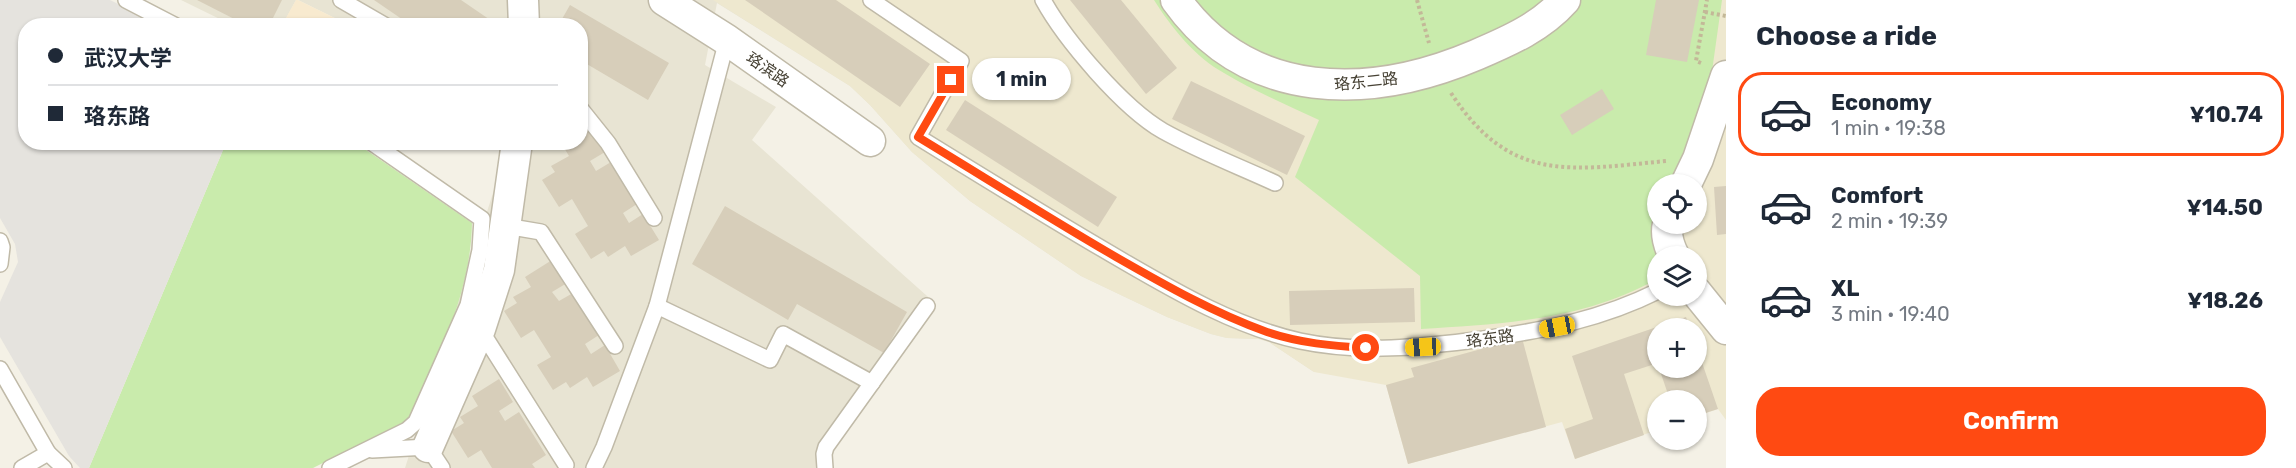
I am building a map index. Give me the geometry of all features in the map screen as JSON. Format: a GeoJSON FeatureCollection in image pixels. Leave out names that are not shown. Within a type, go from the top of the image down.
{"type":"FeatureCollection","features":[{"type":"Feature","properties":{"kind":"street"},"geometry":{"type":"LineString","coordinates":[[523,0],[524,18]]}},
{"type":"Feature","properties":{"kind":"street","name":"珞滨路"},"geometry":{"type":"LineString","coordinates":[[664,0],[727,40],[870,141]]}},
{"type":"Feature","properties":{"kind":"street","name":"珞东二路"},"geometry":{"type":"LineString","coordinates":[[1176,0],[1208,38],[1234,56],[1280,76],[1298,81],[1341,86],[1392,80],[1455,64],[1522,34],[1543,21],[1565,0]]}},
{"type":"Feature","properties":{"kind":"street"},"geometry":{"type":"LineString","coordinates":[[1692,172],[1723,95]]}},
{"type":"Feature","properties":{"kind":"street"},"geometry":{"type":"LineString","coordinates":[[435,457],[499,270],[516,150]]}},
{"type":"Feature","properties":{"kind":"street"},"geometry":{"type":"LineString","coordinates":[[1707,306],[1726,329]]}},
{"type":"Feature","properties":{"kind":"lane"},"geometry":{"type":"LineString","coordinates":[[126,0],[161,18]]}},
{"type":"Feature","properties":{"kind":"lane"},"geometry":{"type":"LineString","coordinates":[[341,0],[372,18]]}},
{"type":"Feature","properties":{"kind":"lane","name":"珞东路"},"geometry":{"type":"LineString","coordinates":[[871,0],[961,61],[918,137],[1053,220],[1165,285],[1231,317],[1269,332],[1300,341],[1334,346],[1382,349],[1423,347],[1557,327],[1611,311],[1647,296]]}},
{"type":"Feature","properties":{"kind":"lane"},"geometry":{"type":"LineString","coordinates":[[1043,0],[1073,44],[1097,72],[1154,124],[1182,141],[1275,183]]}},
{"type":"Feature","properties":{"kind":"lane"},"geometry":{"type":"LineString","coordinates":[[594,468],[657,306],[727,40]]}},
{"type":"Feature","properties":{"kind":"lane"},"geometry":{"type":"LineString","coordinates":[[588,118],[608,143],[654,218]]}},
{"type":"Feature","properties":{"kind":"lane"},"geometry":{"type":"LineString","coordinates":[[330,468],[406,430],[416,422],[468,305],[480,250],[482,219],[383,150]]}},
{"type":"Feature","properties":{"kind":"lane"},"geometry":{"type":"LineString","coordinates":[[506,226],[541,232],[615,346]]}},
{"type":"Feature","properties":{"kind":"lane"},"geometry":{"type":"LineString","coordinates":[[0,241],[2,247],[0,264]]}},
{"type":"Feature","properties":{"kind":"lane"},"geometry":{"type":"LineString","coordinates":[[657,306],[770,360],[783,334],[872,383]]}},
{"type":"Feature","properties":{"kind":"lane"},"geometry":{"type":"LineString","coordinates":[[825,468],[823,459],[826,447],[927,306]]}},
{"type":"Feature","properties":{"kind":"lane"},"geometry":{"type":"LineString","coordinates":[[480,329],[566,465]]}},
{"type":"Feature","properties":{"kind":"lane"},"geometry":{"type":"LineString","coordinates":[[0,369],[48,453],[64,468]]}},
{"type":"Feature","properties":{"kind":"lane"},"geometry":{"type":"LineString","coordinates":[[366,450],[435,457]]}},
{"type":"Feature","properties":{"kind":"lane"},"geometry":{"type":"LineString","coordinates":[[22,468],[48,453]]}},
{"type":"Feature","properties":{"kind":"path"},"geometry":{"type":"LineString","coordinates":[[1417,0],[1437,70],[1469,119],[1483,133],[1522,160],[1548,166],[1692,172]]}},
{"type":"Feature","properties":{"kind":"path"},"geometry":{"type":"LineString","coordinates":[[1696,61],[1707,0]]}},
{"type":"Feature","properties":{"kind":"path"},"geometry":{"type":"LineString","coordinates":[[1705,12],[1726,16]]}},
{"type":"Feature","properties":{"kind":"shaded area"},"geometry":{"type":"Polygon","coordinates":[[[0,0],[110,0],[147,18],[18,18],[18,150],[223,150],[89,468],[80,468],[69,456],[0,337],[0,302],[18,262],[15,244],[0,218],[0,0]]]}},
{"type":"Feature","properties":{"kind":"shaded area"},"geometry":{"type":"Polygon","coordinates":[[[181,0],[296,0],[286,18],[218,18],[181,0]]]}},
{"type":"Feature","properties":{"kind":"shaded area"},"geometry":{"type":"Polygon","coordinates":[[[298,0],[1154,0],[1314,372],[1269,342],[1211,334],[1167,317],[1081,276],[970,201],[912,152],[850,86],[717,3],[705,65],[776,107],[752,140],[936,304],[834,447],[833,468],[405,468],[507,150],[588,150],[588,18],[335,18],[298,0]]]}},
{"type":"Feature","properties":{"kind":"shaded area"},"geometry":{"type":"Polygon","coordinates":[[[298,0],[335,18],[286,18],[298,0]]]}},
{"type":"Feature","properties":{"kind":"shaded area"},"geometry":{"type":"Polygon","coordinates":[[[713,0],[1726,0],[1726,420],[1718,409],[1707,413],[1707,390],[1647,390],[1647,434],[1575,459],[1562,422],[1408,464],[1386,385],[1314,372],[1269,342],[1211,334],[1167,317],[1081,276],[970,201],[912,152],[850,86],[713,0]]]}},
{"type":"Feature","properties":{"kind":"green space"},"geometry":{"type":"Polygon","coordinates":[[[1154,0],[1722,0],[1707,107],[1678,174],[1647,174],[1647,234],[1659,234],[1661,246],[1647,246],[1647,284],[1601,303],[1542,318],[1421,329],[1420,276],[1295,177],[1319,120],[1235,80],[1213,66],[1184,41],[1154,0]]]}},
{"type":"Feature","properties":{"kind":"green space"},"geometry":{"type":"Polygon","coordinates":[[[223,150],[366,150],[472,223],[466,273],[460,297],[433,368],[413,414],[408,420],[313,468],[89,468],[223,150]]]}},
{"type":"Feature","properties":{"kind":"building"},"geometry":{"type":"Polygon","coordinates":[[[197,0],[282,0],[273,18],[232,18],[197,0]]]}},
{"type":"Feature","properties":{"kind":"building"},"geometry":{"type":"Polygon","coordinates":[[[374,0],[461,0],[487,18],[400,18],[374,0]]]}},
{"type":"Feature","properties":{"kind":"building"},"geometry":{"type":"Polygon","coordinates":[[[745,0],[836,0],[930,64],[900,107],[745,0]]]}},
{"type":"Feature","properties":{"kind":"building"},"geometry":{"type":"Polygon","coordinates":[[[1070,0],[1121,0],[1177,68],[1146,94],[1070,0]]]}},
{"type":"Feature","properties":{"kind":"building"},"geometry":{"type":"Polygon","coordinates":[[[1656,0],[1699,0],[1687,62],[1646,55],[1656,0]]]}},
{"type":"Feature","properties":{"kind":"building"},"geometry":{"type":"Polygon","coordinates":[[[570,5],[669,63],[648,100],[588,65],[588,18],[563,18],[570,5]]]}},
{"type":"Feature","properties":{"kind":"building"},"geometry":{"type":"Polygon","coordinates":[[[1191,81],[1305,136],[1287,175],[1172,119],[1191,81]]]}},
{"type":"Feature","properties":{"kind":"building"},"geometry":{"type":"Polygon","coordinates":[[[1602,89],[1614,109],[1572,135],[1560,115],[1602,89]]]}},
{"type":"Feature","properties":{"kind":"building"},"geometry":{"type":"Polygon","coordinates":[[[965,100],[1117,197],[1098,227],[946,130],[965,100]]]}},
{"type":"Feature","properties":{"kind":"building"},"geometry":{"type":"Polygon","coordinates":[[[591,129],[605,152],[590,161],[596,171],[611,162],[637,204],[623,213],[629,223],[643,214],[659,240],[631,256],[625,246],[608,257],[604,251],[591,259],[575,234],[588,226],[572,199],[559,207],[542,180],[555,172],[551,166],[569,156],[565,150],[588,150],[588,131],[591,129]]]}},
{"type":"Feature","properties":{"kind":"building"},"geometry":{"type":"Polygon","coordinates":[[[1726,186],[1726,234],[1717,235],[1714,187],[1726,186]]]}},
{"type":"Feature","properties":{"kind":"building"},"geometry":{"type":"Polygon","coordinates":[[[725,206],[907,312],[884,353],[797,304],[788,320],[692,264],[725,206]]]}},
{"type":"Feature","properties":{"kind":"building"},"geometry":{"type":"Polygon","coordinates":[[[552,260],[567,283],[552,292],[559,301],[573,293],[599,335],[585,344],[591,354],[605,345],[620,371],[593,387],[587,377],[570,388],[566,382],[553,390],[537,365],[551,357],[534,330],[521,338],[504,311],[517,303],[513,297],[531,287],[525,277],[552,260]]]}},
{"type":"Feature","properties":{"kind":"building"},"geometry":{"type":"Polygon","coordinates":[[[1414,288],[1415,322],[1290,325],[1289,291],[1414,288]]]}},
{"type":"Feature","properties":{"kind":"building"},"geometry":{"type":"Polygon","coordinates":[[[1647,330],[1647,367],[1624,374],[1644,435],[1575,459],[1565,429],[1593,419],[1572,356],[1647,330]]]}},
{"type":"Feature","properties":{"kind":"building"},"geometry":{"type":"Polygon","coordinates":[[[1522,338],[1546,427],[1408,464],[1386,385],[1414,377],[1411,368],[1522,338]]]}},
{"type":"Feature","properties":{"kind":"building"},"geometry":{"type":"Polygon","coordinates":[[[1707,377],[1718,409],[1707,412],[1707,390],[1667,390],[1662,378],[1707,377]]]}},
{"type":"Feature","properties":{"kind":"building"},"geometry":{"type":"Polygon","coordinates":[[[499,379],[513,402],[499,411],[505,421],[519,412],[546,455],[532,464],[535,468],[492,468],[481,450],[468,458],[451,431],[464,423],[460,417],[478,406],[472,396],[499,379]]]}},
{"type":"Feature","properties":{"kind":"route"},"geometry":{"type":"LineString","coordinates":[[951,80],[918,137],[1090,242],[1165,285],[1231,317],[1300,341],[1366,348]]}}]}
